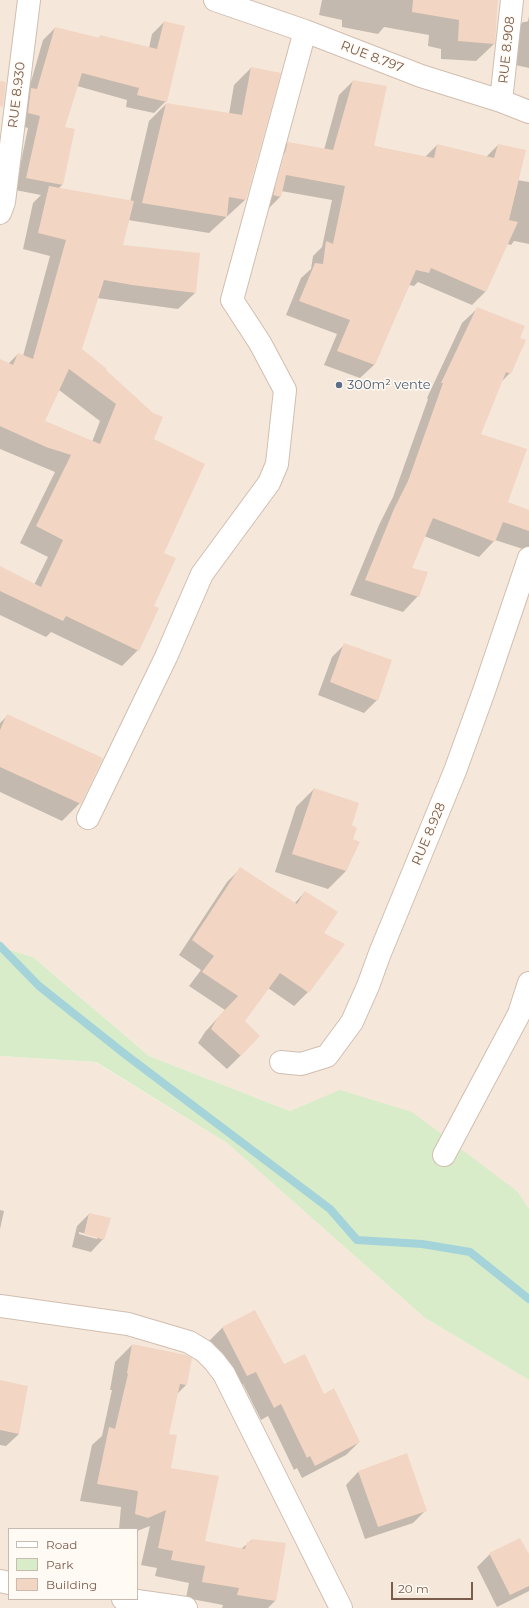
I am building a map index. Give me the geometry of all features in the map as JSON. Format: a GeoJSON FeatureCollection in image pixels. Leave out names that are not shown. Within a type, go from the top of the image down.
{"type":"FeatureCollection","features":[{"type":"Feature","properties":{"kind":"street","name":"RUE 8.930"},"geometry":{"type":"LineString","coordinates":[[0,213],[4,202],[29,0]]}},
{"type":"Feature","properties":{"kind":"street","name":"RUE 8.797"},"geometry":{"type":"LineString","coordinates":[[215,0],[305,31],[421,76],[502,101],[529,112]]}},
{"type":"Feature","properties":{"kind":"street","name":"RUE 8.908"},"geometry":{"type":"LineString","coordinates":[[502,101],[512,0]]}},
{"type":"Feature","properties":{"kind":"street"},"geometry":{"type":"LineString","coordinates":[[88,818],[166,658],[202,574],[269,483],[277,464],[285,390],[260,343],[232,300],[305,31]]}},
{"type":"Feature","properties":{"kind":"street","name":"RUE 8.928"},"geometry":{"type":"LineString","coordinates":[[281,1062],[301,1064],[327,1056],[352,1022],[455,771],[529,558]]}},
{"type":"Feature","properties":{"kind":"street"},"geometry":{"type":"LineString","coordinates":[[444,1155],[519,1014],[529,983]]}},
{"type":"Feature","properties":{"kind":"street"},"geometry":{"type":"LineString","coordinates":[[0,1306],[128,1324],[189,1342],[204,1351],[224,1374],[341,1608]]}},
{"type":"Feature","properties":{"kind":"street"},"geometry":{"type":"LineString","coordinates":[[130,1600],[186,1608]]}},
{"type":"Feature","properties":{"kind":"shaded area"},"geometry":{"type":"Polygon","coordinates":[[[0,0],[529,0],[529,1209],[518,1192],[340,1091],[290,1111],[149,1056],[33,957],[0,947],[0,0]]]}},
{"type":"Feature","properties":{"kind":"shaded area"},"geometry":{"type":"Polygon","coordinates":[[[0,1056],[95,1062],[227,1143],[425,1318],[529,1380],[529,1608],[0,1608],[0,1056]]]}},
{"type":"Feature","properties":{"kind":"green space"},"geometry":{"type":"Polygon","coordinates":[[[0,947],[33,957],[149,1056],[290,1111],[340,1090],[412,1112],[518,1192],[529,1209],[529,1380],[425,1318],[227,1143],[96,1062],[0,1056],[0,947]]]}},
{"type":"Feature","properties":{"kind":"building"},"geometry":{"type":"Polygon","coordinates":[[[413,0],[498,0],[495,44],[458,41],[459,20],[412,12],[413,0]]]}},
{"type":"Feature","properties":{"kind":"building"},"geometry":{"type":"Polygon","coordinates":[[[164,21],[185,26],[167,102],[137,95],[139,88],[82,73],[65,127],[75,129],[63,185],[26,178],[40,116],[28,113],[31,88],[37,89],[55,27],[100,38],[100,35],[157,49],[164,21]]]}},
{"type":"Feature","properties":{"kind":"building"},"geometry":{"type":"Polygon","coordinates":[[[251,67],[281,73],[246,200],[229,197],[227,217],[142,203],[166,103],[242,115],[251,67]]]}},
{"type":"Feature","properties":{"kind":"building"},"geometry":{"type":"Polygon","coordinates":[[[353,80],[387,86],[374,146],[434,158],[437,144],[494,158],[498,144],[526,150],[509,220],[518,222],[486,292],[431,268],[429,273],[416,270],[375,365],[337,351],[350,320],[299,301],[315,263],[323,264],[326,241],[333,244],[345,186],[286,175],[281,197],[273,195],[288,142],[333,150],[353,80]]]}},
{"type":"Feature","properties":{"kind":"building"},"geometry":{"type":"Polygon","coordinates":[[[0,81],[6,82],[3,107],[0,106],[0,81]]]}},
{"type":"Feature","properties":{"kind":"building"},"geometry":{"type":"Polygon","coordinates":[[[49,186],[134,201],[123,245],[200,253],[196,293],[104,280],[82,349],[107,369],[106,370],[153,413],[163,417],[154,439],[205,464],[164,553],[176,558],[154,606],[159,608],[139,651],[66,616],[63,621],[0,591],[0,566],[41,587],[63,540],[36,526],[71,455],[46,447],[0,426],[0,359],[13,365],[18,353],[33,359],[66,240],[38,233],[49,186]],[[69,369],[45,421],[100,444],[116,404],[69,369]]]}},
{"type":"Feature","properties":{"kind":"building"},"geometry":{"type":"Polygon","coordinates":[[[477,307],[525,326],[520,338],[526,340],[511,374],[506,372],[481,434],[527,449],[508,502],[529,510],[529,531],[503,522],[495,542],[433,518],[412,568],[428,572],[419,597],[365,580],[394,509],[408,481],[443,383],[441,383],[477,307]]]}},
{"type":"Feature","properties":{"kind":"building"},"geometry":{"type":"Polygon","coordinates":[[[344,643],[392,660],[378,701],[330,682],[344,643]]]}},
{"type":"Feature","properties":{"kind":"building"},"geometry":{"type":"Polygon","coordinates":[[[7,714],[103,758],[81,804],[0,767],[0,730],[7,714]]]}},
{"type":"Feature","properties":{"kind":"building"},"geometry":{"type":"Polygon","coordinates":[[[314,788],[359,803],[352,825],[357,828],[353,839],[360,842],[346,871],[292,854],[314,788]]]}},
{"type":"Feature","properties":{"kind":"building"},"geometry":{"type":"Polygon","coordinates":[[[240,867],[297,904],[305,891],[338,912],[324,933],[345,944],[309,993],[280,973],[245,1021],[260,1036],[241,1056],[211,1029],[218,1017],[238,996],[202,972],[214,956],[192,940],[240,867]]]}},
{"type":"Feature","properties":{"kind":"building"},"geometry":{"type":"Polygon","coordinates":[[[89,1213],[111,1218],[104,1240],[84,1234],[89,1213]]]}},
{"type":"Feature","properties":{"kind":"building"},"geometry":{"type":"Polygon","coordinates":[[[255,1310],[284,1364],[305,1354],[324,1394],[334,1388],[360,1442],[315,1466],[310,1456],[307,1458],[281,1404],[274,1408],[256,1372],[247,1376],[222,1327],[255,1310]]]}},
{"type":"Feature","properties":{"kind":"building"},"geometry":{"type":"Polygon","coordinates":[[[132,1344],[186,1355],[192,1358],[187,1385],[180,1384],[169,1434],[177,1435],[171,1468],[219,1476],[205,1541],[245,1549],[247,1542],[251,1542],[252,1539],[286,1543],[276,1601],[237,1595],[239,1588],[202,1582],[205,1566],[171,1560],[173,1551],[158,1548],[166,1510],[148,1518],[135,1514],[138,1491],[97,1484],[109,1427],[115,1429],[128,1374],[132,1344]]]}},
{"type":"Feature","properties":{"kind":"building"},"geometry":{"type":"Polygon","coordinates":[[[0,1380],[28,1386],[19,1434],[0,1430],[0,1380]]]}},
{"type":"Feature","properties":{"kind":"building"},"geometry":{"type":"Polygon","coordinates":[[[407,1453],[427,1511],[378,1527],[358,1471],[407,1453]]]}},
{"type":"Feature","properties":{"kind":"building"},"geometry":{"type":"Polygon","coordinates":[[[520,1538],[529,1554],[529,1586],[510,1595],[489,1553],[520,1538]]]}},
{"type":"Feature","properties":{"kind":"waterway"},"geometry":{"type":"LineString","coordinates":[[0,946],[39,986],[126,1055],[330,1209],[357,1240],[422,1244],[470,1252],[529,1299]]}},
{"type":"Feature","properties":{"kind":"place","name":"300m² vente"},"geometry":{"type":"Point","coordinates":[339,385]}}]}
